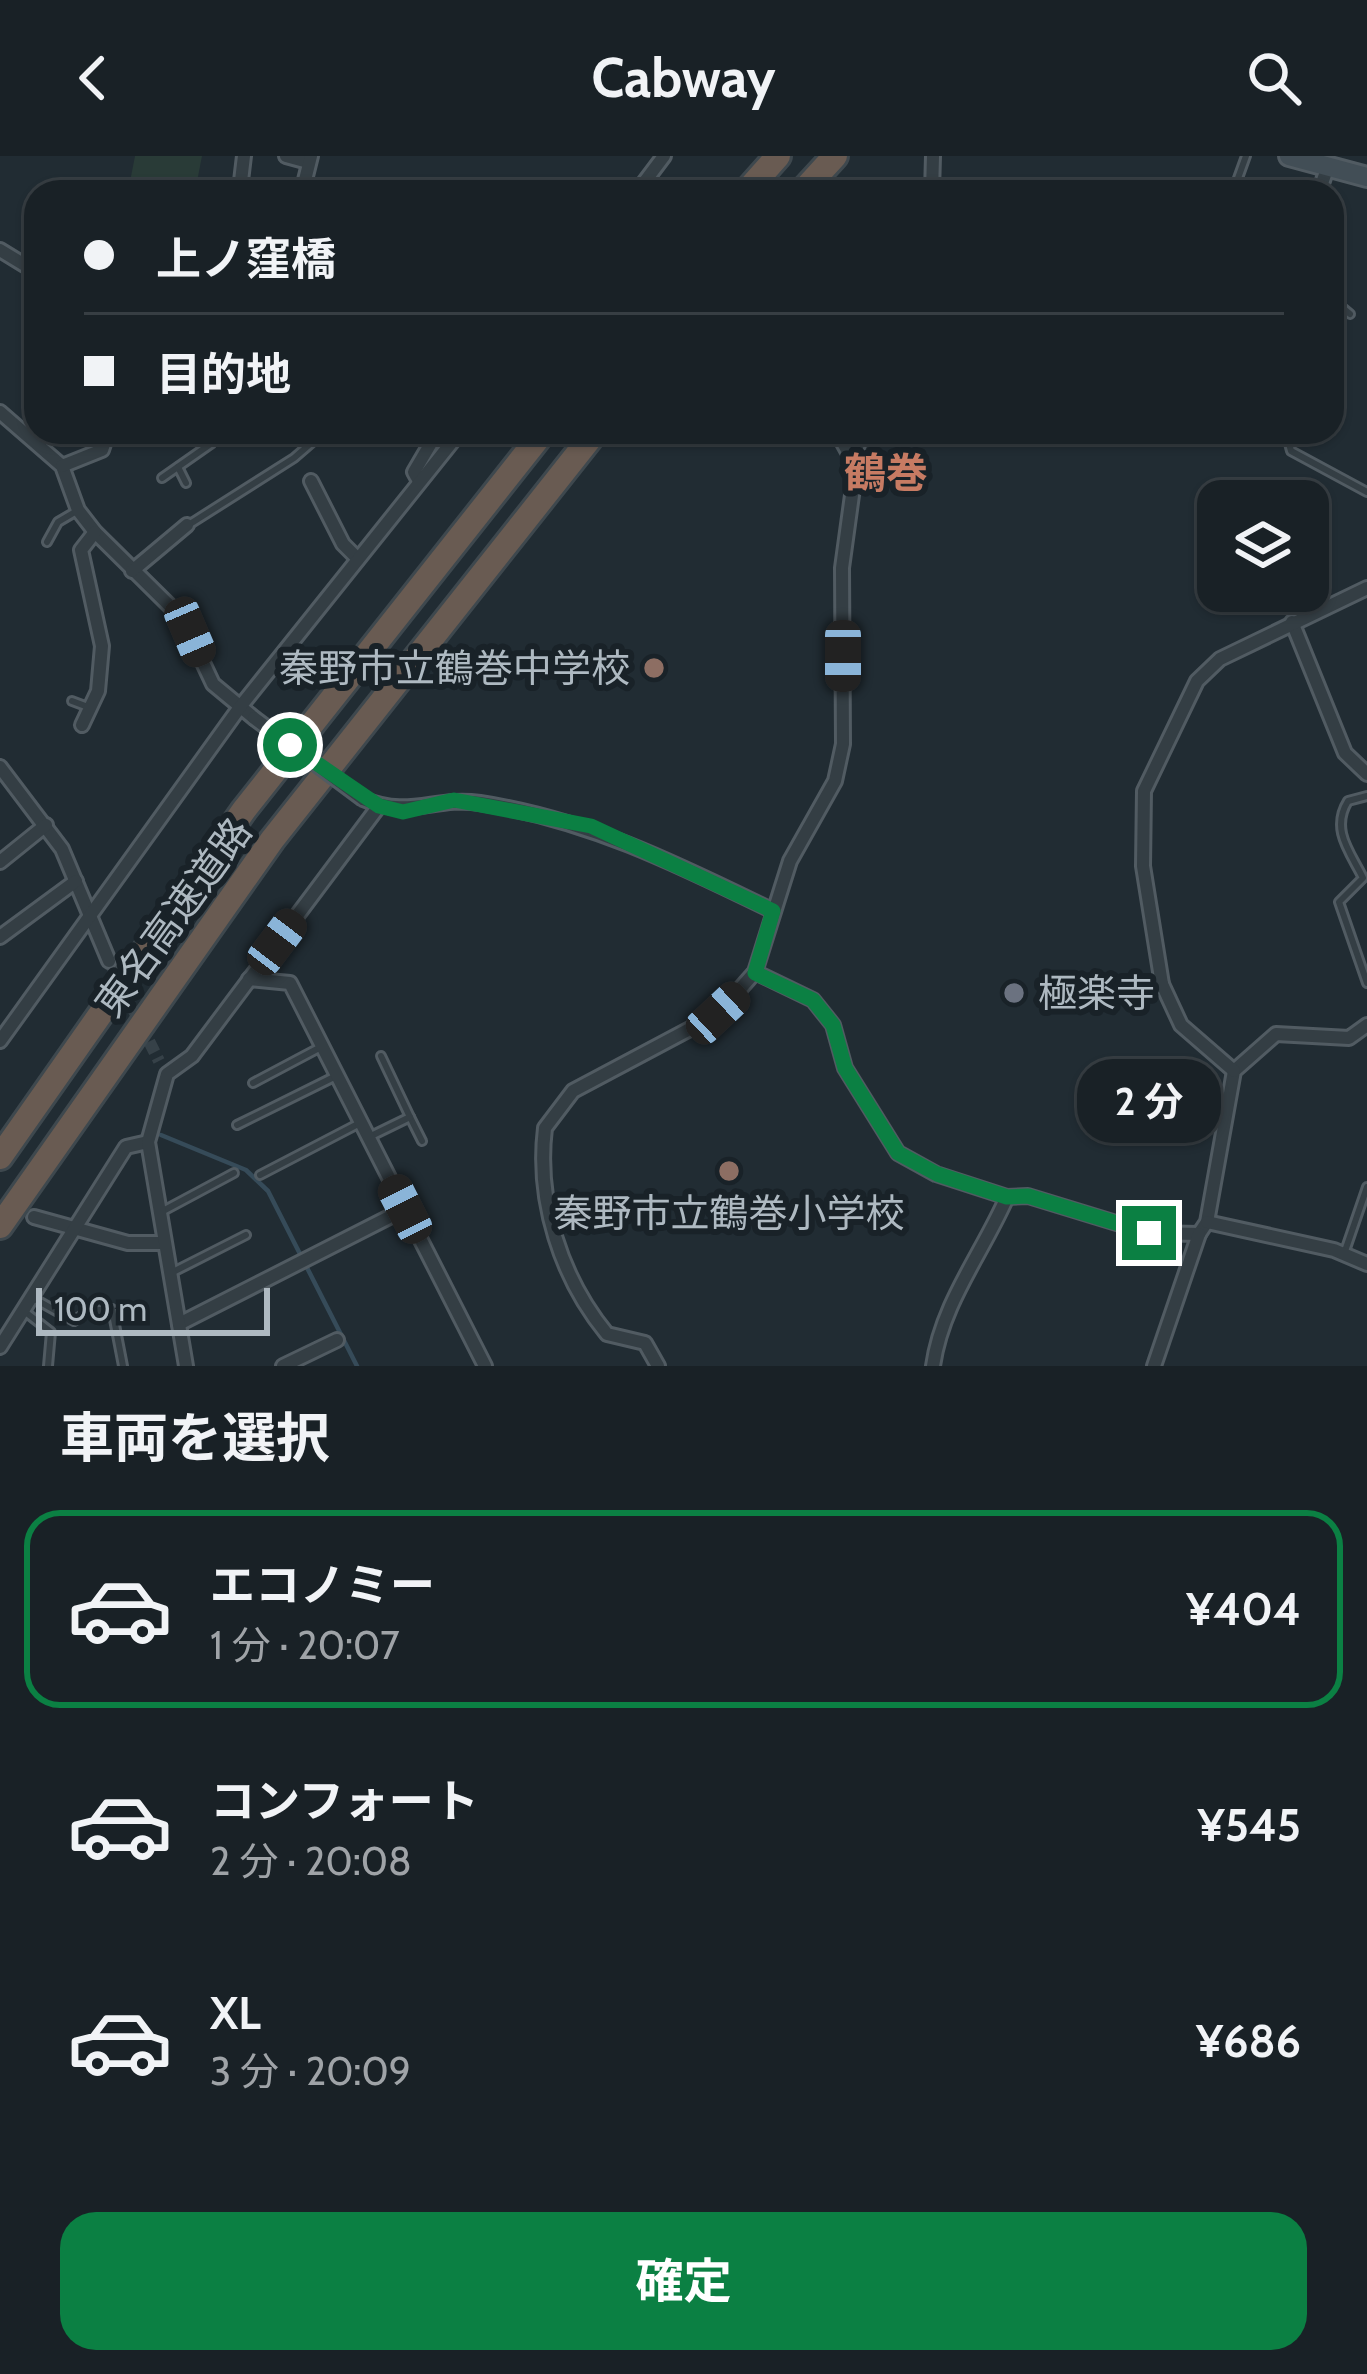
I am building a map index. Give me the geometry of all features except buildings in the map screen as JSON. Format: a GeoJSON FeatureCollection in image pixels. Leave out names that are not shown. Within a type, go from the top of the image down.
{"type":"FeatureCollection","features":[{"type":"Feature","properties":{"kind":"highway"},"geometry":{"type":"LineString","coordinates":[[757,180],[778,156]]}},
{"type":"Feature","properties":{"kind":"highway"},"geometry":{"type":"LineString","coordinates":[[813,180],[835,156]]}},
{"type":"Feature","properties":{"kind":"highway","name":"東名高速道路"},"geometry":{"type":"LineString","coordinates":[[0,1157],[286,754],[534,444]]}},
{"type":"Feature","properties":{"kind":"highway","name":"東名高速道路"},"geometry":{"type":"LineString","coordinates":[[0,1226],[272,840],[586,444]]}},
{"type":"Feature","properties":{"kind":"street"},"geometry":{"type":"LineString","coordinates":[[286,156],[310,159]]}},
{"type":"Feature","properties":{"kind":"street"},"geometry":{"type":"LineString","coordinates":[[1289,156],[1367,177]]}},
{"type":"Feature","properties":{"kind":"street"},"geometry":{"type":"LineString","coordinates":[[1323,180],[1328,166]]}},
{"type":"Feature","properties":{"kind":"street"},"geometry":{"type":"LineString","coordinates":[[0,412],[24,433]]}},
{"type":"Feature","properties":{"kind":"street"},"geometry":{"type":"LineString","coordinates":[[37,444],[62,466],[79,510],[95,532],[182,618],[213,684],[363,800],[403,812],[454,800],[591,826],[773,911]]}},
{"type":"Feature","properties":{"kind":"street"},"geometry":{"type":"LineString","coordinates":[[62,466],[102,450],[104,444]]}},
{"type":"Feature","properties":{"kind":"street"},"geometry":{"type":"LineString","coordinates":[[419,481],[414,472],[429,444]]}},
{"type":"Feature","properties":{"kind":"street"},"geometry":{"type":"LineString","coordinates":[[0,1041],[4,1024],[240,707],[450,444]]}},
{"type":"Feature","properties":{"kind":"street"},"geometry":{"type":"LineString","coordinates":[[658,1366],[645,1343],[608,1334],[566,1272],[554,1236],[545,1128],[573,1091],[718,1013],[755,973],[800,838],[835,781],[843,744],[842,568],[856,466],[845,444]]}},
{"type":"Feature","properties":{"kind":"street"},"geometry":{"type":"LineString","coordinates":[[853,455],[858,444]]}},
{"type":"Feature","properties":{"kind":"street"},"geometry":{"type":"LineString","coordinates":[[311,481],[343,544],[358,559]]}},
{"type":"Feature","properties":{"kind":"street"},"geometry":{"type":"LineString","coordinates":[[132,572],[187,525]]}},
{"type":"Feature","properties":{"kind":"street"},"geometry":{"type":"LineString","coordinates":[[82,725],[98,691],[103,646],[81,550],[95,532]]}},
{"type":"Feature","properties":{"kind":"street"},"geometry":{"type":"LineString","coordinates":[[1234,1071],[1181,1025],[1162,984],[1143,866],[1142,815],[1151,768],[1197,680],[1220,659],[1367,588]]}},
{"type":"Feature","properties":{"kind":"street"},"geometry":{"type":"LineString","coordinates":[[73,594],[92,591]]}},
{"type":"Feature","properties":{"kind":"street"},"geometry":{"type":"LineString","coordinates":[[1292,622],[1345,753],[1367,774]]}},
{"type":"Feature","properties":{"kind":"street"},"geometry":{"type":"LineString","coordinates":[[3,775],[46,825],[76,880],[87,917],[109,961]]}},
{"type":"Feature","properties":{"kind":"street"},"geometry":{"type":"LineString","coordinates":[[186,1366],[148,1142],[163,1067],[193,1056],[379,806]]}},
{"type":"Feature","properties":{"kind":"street"},"geometry":{"type":"LineString","coordinates":[[0,862],[46,825]]}},
{"type":"Feature","properties":{"kind":"street"},"geometry":{"type":"LineString","coordinates":[[0,937],[76,880]]}},
{"type":"Feature","properties":{"kind":"street"},"geometry":{"type":"LineString","coordinates":[[755,973],[813,1000],[833,1025],[845,1068],[898,1153],[937,1174],[1007,1197],[1028,1196],[1131,1229],[1203,1228],[1344,1254],[1367,1264]]}},
{"type":"Feature","properties":{"kind":"street"},"geometry":{"type":"LineString","coordinates":[[249,979],[290,983],[484,1366]]}},
{"type":"Feature","properties":{"kind":"street"},"geometry":{"type":"LineString","coordinates":[[1082,993],[1162,984]]}},
{"type":"Feature","properties":{"kind":"street"},"geometry":{"type":"LineString","coordinates":[[1154,1366],[1203,1228],[1234,1071],[1276,1034],[1349,1038],[1367,1024]]}},
{"type":"Feature","properties":{"kind":"street"},"geometry":{"type":"LineString","coordinates":[[0,1347],[126,1147],[148,1142]]}},
{"type":"Feature","properties":{"kind":"street"},"geometry":{"type":"LineString","coordinates":[[933,1366],[940,1329],[1007,1197]]}},
{"type":"Feature","properties":{"kind":"street"},"geometry":{"type":"LineString","coordinates":[[179,1324],[405,1209]]}},
{"type":"Feature","properties":{"kind":"street"},"geometry":{"type":"LineString","coordinates":[[34,1217],[128,1243],[164,1244]]}},
{"type":"Feature","properties":{"kind":"street"},"geometry":{"type":"LineString","coordinates":[[283,1366],[338,1340]]}},
{"type":"Feature","properties":{"kind":"lane"},"geometry":{"type":"LineString","coordinates":[[1344,309],[1350,314]]}},
{"type":"Feature","properties":{"kind":"lane"},"geometry":{"type":"LineString","coordinates":[[162,478],[211,444]]}},
{"type":"Feature","properties":{"kind":"lane"},"geometry":{"type":"LineString","coordinates":[[187,525],[310,444]]}},
{"type":"Feature","properties":{"kind":"lane"},"geometry":{"type":"LineString","coordinates":[[1289,444],[1291,452],[1367,492]]}},
{"type":"Feature","properties":{"kind":"lane"},"geometry":{"type":"LineString","coordinates":[[178,467],[186,483]]}},
{"type":"Feature","properties":{"kind":"lane"},"geometry":{"type":"LineString","coordinates":[[47,542],[58,521],[79,510]]}},
{"type":"Feature","properties":{"kind":"lane"},"geometry":{"type":"LineString","coordinates":[[72,700],[88,707]]}},
{"type":"Feature","properties":{"kind":"lane"},"geometry":{"type":"LineString","coordinates":[[1367,796],[1348,801],[1342,810],[1341,836],[1363,878],[1339,902],[1367,983]]}},
{"type":"Feature","properties":{"kind":"lane"},"geometry":{"type":"LineString","coordinates":[[253,1083],[322,1047]]}},
{"type":"Feature","properties":{"kind":"lane"},"geometry":{"type":"LineString","coordinates":[[381,1056],[422,1141]]}},
{"type":"Feature","properties":{"kind":"lane"},"geometry":{"type":"LineString","coordinates":[[237,1125],[337,1075]]}},
{"type":"Feature","properties":{"kind":"lane"},"geometry":{"type":"LineString","coordinates":[[369,1137],[410,1117]]}},
{"type":"Feature","properties":{"kind":"lane"},"geometry":{"type":"LineString","coordinates":[[260,1175],[361,1122]]}},
{"type":"Feature","properties":{"kind":"lane"},"geometry":{"type":"LineString","coordinates":[[160,1212],[234,1173]]}},
{"type":"Feature","properties":{"kind":"lane"},"geometry":{"type":"LineString","coordinates":[[1344,1254],[1367,1187]]}},
{"type":"Feature","properties":{"kind":"lane"},"geometry":{"type":"LineString","coordinates":[[170,1274],[246,1235]]}},
{"type":"Feature","properties":{"kind":"lane"},"geometry":{"type":"LineString","coordinates":[[32,1297],[74,1321],[88,1311],[112,1309],[123,1366]]}},
{"type":"Feature","properties":{"kind":"lane"},"geometry":{"type":"LineString","coordinates":[[23,1310],[51,1332],[48,1366]]}},
{"type":"Feature","properties":{"kind":"green space"},"geometry":{"type":"Polygon","coordinates":[[[135,156],[202,156],[197,180],[130,180],[135,156]]]}},
{"type":"Feature","properties":{"kind":"waterway"},"geometry":{"type":"LineString","coordinates":[[161,1135],[246,1170],[268,1191],[357,1366]]}},
{"type":"Feature","properties":{"kind":"tunnel"},"geometry":{"type":"LineString","coordinates":[[109,961],[159,1061]]}},
{"type":"Feature","properties":{"kind":"place","name":"秦野市立鶴巻中学校"},"geometry":{"type":"Point","coordinates":[654,668]}},
{"type":"Feature","properties":{"kind":"place","name":"極楽寺"},"geometry":{"type":"Point","coordinates":[1014,993]}},
{"type":"Feature","properties":{"kind":"place","name":"秦野市立鶴巻小学校"},"geometry":{"type":"Point","coordinates":[729,1171]}},
{"type":"Feature","properties":{"kind":"district","name":"鶴巻"},"geometry":{"type":"Point","coordinates":[886,473]}},
{"type":"Feature","properties":{"kind":"route"},"geometry":{"type":"LineString","coordinates":[[290,745],[363,800],[379,806],[403,812],[454,800],[591,826],[773,911],[755,973],[813,1000],[833,1025],[845,1068],[898,1153],[937,1174],[1007,1197],[1028,1196],[1149,1233]]}}]}
